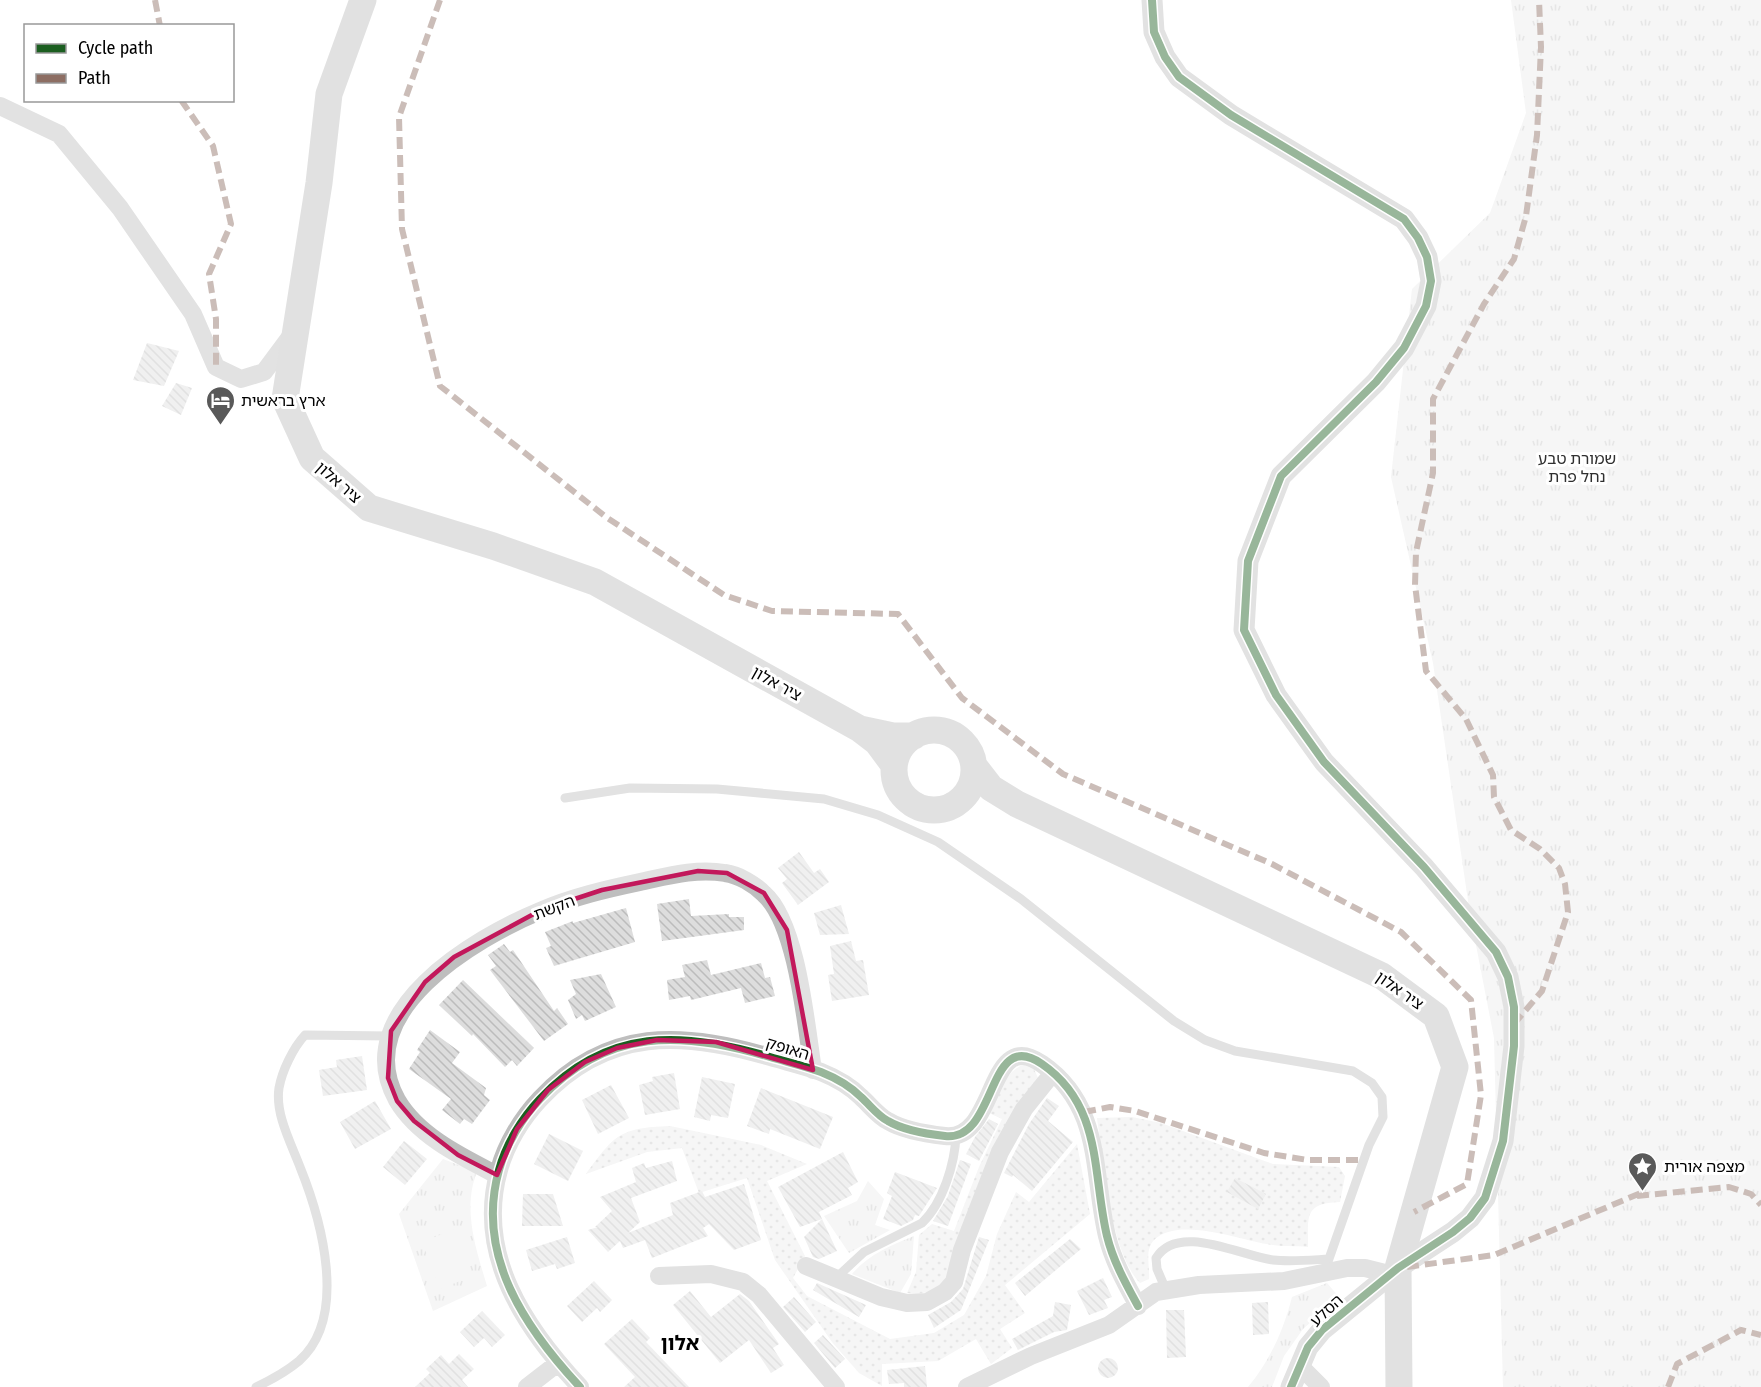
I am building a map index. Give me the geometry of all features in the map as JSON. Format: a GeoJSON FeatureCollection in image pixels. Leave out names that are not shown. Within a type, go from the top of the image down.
{"type":"FeatureCollection","features":[{"type":"Feature","properties":{"kind":"main road","name":"ציר אלון"},"geometry":{"type":"LineString","coordinates":[[363,0],[329,94],[319,183],[285,399],[312,458],[369,508],[493,546],[595,582],[860,729],[877,742],[894,765]]}},
{"type":"Feature","properties":{"kind":"main road","name":"ציר אלון"},"geometry":{"type":"LineString","coordinates":[[860,729],[893,736],[914,735]]}},
{"type":"Feature","properties":{"kind":"main road"},"geometry":{"type":"LineString","coordinates":[[930,730],[948,732],[963,742],[974,766],[968,791],[955,804],[938,809],[912,803],[900,790],[894,765],[901,748],[914,735],[930,730]]}},
{"type":"Feature","properties":{"kind":"main road","name":"ציר אלון"},"geometry":{"type":"LineString","coordinates":[[974,766],[991,788],[1017,804],[1382,976],[1436,1016],[1455,1067],[1393,1271],[1400,1387]]}},
{"type":"Feature","properties":{"kind":"main road","name":"ציר אלון"},"geometry":{"type":"LineString","coordinates":[[955,804],[973,800],[1017,804]]}},
{"type":"Feature","properties":{"kind":"street","name":"הסלע"},"geometry":{"type":"LineString","coordinates":[[1152,0],[1154,32],[1165,57],[1179,77],[1231,116],[1404,219],[1418,238],[1427,257],[1431,282],[1426,306],[1404,348],[1376,382],[1281,476],[1248,561],[1244,630],[1276,695],[1324,762],[1424,867],[1496,952],[1508,978],[1514,1007],[1514,1046],[1503,1141],[1485,1198],[1470,1218],[1453,1232],[1393,1271],[1322,1330],[1308,1347],[1291,1387]]}},
{"type":"Feature","properties":{"kind":"street"},"geometry":{"type":"LineString","coordinates":[[0,106],[59,134],[66,142],[120,208],[193,314],[216,367],[241,379],[264,372],[296,329]]}},
{"type":"Feature","properties":{"kind":"street","name":"הקשת"},"geometry":{"type":"LineString","coordinates":[[497,1175],[440,1143],[414,1121],[397,1101],[388,1078],[390,1036],[403,1010],[425,982],[454,957],[541,910],[602,890],[698,871],[727,873],[746,881],[764,893],[781,915],[787,930],[813,1070]]}},
{"type":"Feature","properties":{"kind":"street","name":"האופק"},"geometry":{"type":"LineString","coordinates":[[580,1387],[558,1363],[518,1308],[500,1268],[494,1221],[497,1175],[517,1129],[548,1090],[585,1062],[617,1048],[657,1040],[716,1042],[813,1070],[844,1083],[885,1120],[899,1126],[948,1137],[956,1134]]}},
{"type":"Feature","properties":{"kind":"street"},"geometry":{"type":"LineString","coordinates":[[956,1134],[967,1131],[977,1120],[999,1071],[1011,1059],[1025,1056],[1043,1065],[1072,1093],[1084,1112],[1107,1238],[1122,1276],[1138,1306]]}},
{"type":"Feature","properties":{"kind":"street"},"geometry":{"type":"LineString","coordinates":[[806,1266],[881,1297],[907,1303],[927,1302],[945,1292],[954,1282],[962,1250],[1000,1152],[1024,1109],[1052,1074]]}},
{"type":"Feature","properties":{"kind":"street"},"geometry":{"type":"LineString","coordinates":[[967,1387],[1005,1368],[1109,1325],[1156,1293],[1166,1290],[1199,1285],[1284,1281],[1327,1266],[1393,1271]]}},
{"type":"Feature","properties":{"kind":"street"},"geometry":{"type":"LineString","coordinates":[[659,1276],[711,1274],[743,1282],[759,1295],[836,1387]]}},
{"type":"Feature","properties":{"kind":"street"},"geometry":{"type":"LineString","coordinates":[[527,1387],[558,1363]]}},
{"type":"Feature","properties":{"kind":"street"},"geometry":{"type":"LineString","coordinates":[[1300,1366],[1321,1387]]}},
{"type":"Feature","properties":{"kind":"street"},"geometry":{"type":"LineString","coordinates":[[1005,1368],[1005,1387]]}},
{"type":"Feature","properties":{"kind":"lane"},"geometry":{"type":"LineString","coordinates":[[565,798],[630,788],[717,789],[824,799],[878,815],[938,842],[1003,886],[1174,1021],[1205,1040],[1235,1051],[1353,1071],[1372,1083],[1382,1097],[1383,1117],[1369,1145],[1327,1266],[1272,1260],[1190,1241],[1167,1245],[1156,1257],[1157,1269],[1166,1290]]}},
{"type":"Feature","properties":{"kind":"lane"},"geometry":{"type":"LineString","coordinates":[[256,1387],[300,1361],[314,1342],[323,1324],[327,1284],[318,1211],[281,1117],[279,1089],[287,1066],[305,1035],[390,1036]]}},
{"type":"Feature","properties":{"kind":"lane"},"geometry":{"type":"LineString","coordinates":[[836,1278],[864,1252],[922,1223],[928,1217],[948,1173],[955,1152],[956,1134]]}},
{"type":"Feature","properties":{"kind":"highlighted area"},"geometry":{"type":"Polygon","coordinates":[[[698,871],[727,873],[764,893],[787,930],[813,1070],[716,1042],[657,1040],[617,1048],[585,1062],[548,1090],[517,1129],[497,1175],[458,1155],[414,1121],[397,1101],[388,1078],[391,1031],[425,982],[454,957],[494,934],[541,910],[602,890],[698,871]]]}},
{"type":"Feature","properties":{"kind":"green space","name":"שמורת טבע נחל פרת"},"geometry":{"type":"Polygon","coordinates":[[[1511,0],[1761,0],[1761,1387],[1503,1387],[1494,1038],[1470,914],[1433,663],[1391,477],[1412,289],[1490,213],[1526,113],[1511,0]]]}},
{"type":"Feature","properties":{"kind":"green space"},"geometry":{"type":"Polygon","coordinates":[[[1024,1064],[1033,1067],[1038,1078],[949,1279],[930,1291],[907,1293],[916,1272],[919,1235],[932,1224],[954,1231],[979,1167],[1002,1119],[989,1113],[1007,1078],[1024,1064]]]}},
{"type":"Feature","properties":{"kind":"green space"},"geometry":{"type":"Polygon","coordinates":[[[1132,1117],[1161,1123],[1273,1164],[1339,1167],[1345,1176],[1340,1202],[1320,1205],[1310,1213],[1308,1247],[1272,1245],[1209,1231],[1179,1230],[1166,1233],[1152,1243],[1149,1253],[1149,1279],[1140,1283],[1121,1250],[1115,1228],[1105,1180],[1097,1118],[1132,1117]]]}},
{"type":"Feature","properties":{"kind":"green space"},"geometry":{"type":"Polygon","coordinates":[[[670,1126],[761,1145],[807,1164],[767,1181],[805,1256],[793,1278],[807,1296],[890,1339],[934,1333],[964,1315],[986,1276],[997,1234],[1016,1192],[1029,1202],[1077,1144],[1090,1214],[1005,1285],[1025,1313],[1000,1329],[1012,1348],[991,1364],[976,1339],[938,1361],[882,1364],[882,1386],[859,1373],[832,1342],[775,1260],[747,1178],[699,1193],[682,1148],[647,1152],[586,1174],[604,1150],[620,1136],[640,1129],[670,1126]]]}},
{"type":"Feature","properties":{"kind":"green space"},"geometry":{"type":"Polygon","coordinates":[[[443,1159],[477,1172],[471,1200],[472,1229],[487,1286],[433,1311],[399,1214],[443,1159]]]}},
{"type":"Feature","properties":{"kind":"green space"},"geometry":{"type":"Polygon","coordinates":[[[868,1181],[884,1199],[875,1225],[890,1230],[849,1253],[824,1216],[857,1201],[868,1181]]]}},
{"type":"Feature","properties":{"kind":"green space"},"geometry":{"type":"Polygon","coordinates":[[[455,1229],[473,1276],[440,1289],[422,1242],[455,1229]]]}},
{"type":"Feature","properties":{"kind":"green space"},"geometry":{"type":"Polygon","coordinates":[[[914,1236],[911,1274],[900,1293],[852,1274],[873,1256],[914,1236]]]}},
{"type":"Feature","properties":{"kind":"green space"},"geometry":{"type":"Polygon","coordinates":[[[1327,1283],[1339,1297],[1303,1329],[1284,1356],[1272,1387],[1248,1387],[1275,1344],[1292,1297],[1327,1283]]]}},
{"type":"Feature","properties":{"kind":"building"},"geometry":{"type":"Polygon","coordinates":[[[147,343],[179,351],[164,386],[133,380],[147,343]]]}},
{"type":"Feature","properties":{"kind":"building"},"geometry":{"type":"Polygon","coordinates":[[[176,383],[192,388],[181,415],[162,406],[176,383]]]}},
{"type":"Feature","properties":{"kind":"building"},"geometry":{"type":"Polygon","coordinates":[[[799,852],[814,873],[820,869],[829,882],[798,905],[782,883],[787,879],[778,868],[799,852]]]}},
{"type":"Feature","properties":{"kind":"building"},"geometry":{"type":"Polygon","coordinates":[[[689,899],[691,916],[729,914],[729,917],[744,917],[744,930],[662,941],[657,904],[689,899]]]}},
{"type":"Feature","properties":{"kind":"building"},"geometry":{"type":"Polygon","coordinates":[[[841,905],[849,934],[820,935],[814,913],[841,905]]]}},
{"type":"Feature","properties":{"kind":"building"},"geometry":{"type":"Polygon","coordinates":[[[626,908],[635,942],[554,966],[546,948],[551,946],[545,932],[573,921],[573,923],[626,908]]]}},
{"type":"Feature","properties":{"kind":"building"},"geometry":{"type":"Polygon","coordinates":[[[851,941],[856,961],[863,960],[869,995],[832,1001],[828,975],[834,974],[830,946],[851,941]]]}},
{"type":"Feature","properties":{"kind":"building"},"geometry":{"type":"Polygon","coordinates":[[[504,944],[510,952],[513,950],[554,1011],[557,1008],[568,1024],[544,1041],[490,970],[496,966],[488,955],[504,944]]]}},
{"type":"Feature","properties":{"kind":"building"},"geometry":{"type":"Polygon","coordinates":[[[707,960],[711,975],[761,963],[765,978],[770,977],[775,996],[745,1003],[741,988],[691,1000],[690,996],[669,1000],[667,980],[685,977],[682,965],[707,960]]]}},
{"type":"Feature","properties":{"kind":"building"},"geometry":{"type":"Polygon","coordinates":[[[601,974],[616,1007],[585,1021],[582,1015],[576,1019],[568,1000],[576,994],[570,980],[601,974]]]}},
{"type":"Feature","properties":{"kind":"building"},"geometry":{"type":"Polygon","coordinates":[[[463,980],[534,1048],[517,1066],[512,1060],[505,1067],[473,1034],[472,1036],[439,1005],[463,980]]]}},
{"type":"Feature","properties":{"kind":"building"},"geometry":{"type":"Polygon","coordinates":[[[430,1030],[460,1052],[452,1063],[486,1088],[484,1095],[490,1100],[472,1124],[464,1119],[460,1124],[442,1110],[451,1099],[409,1069],[420,1052],[417,1050],[430,1030]]]}},
{"type":"Feature","properties":{"kind":"building"},"geometry":{"type":"Polygon","coordinates":[[[362,1056],[367,1090],[323,1096],[319,1070],[337,1067],[336,1060],[362,1056]]]}},
{"type":"Feature","properties":{"kind":"building"},"geometry":{"type":"Polygon","coordinates":[[[674,1073],[680,1109],[645,1115],[639,1085],[653,1081],[652,1077],[674,1073]]]}},
{"type":"Feature","properties":{"kind":"building"},"geometry":{"type":"Polygon","coordinates":[[[702,1077],[735,1084],[728,1118],[711,1115],[710,1121],[694,1117],[702,1077]]]}},
{"type":"Feature","properties":{"kind":"building"},"geometry":{"type":"Polygon","coordinates":[[[611,1085],[629,1118],[598,1134],[582,1100],[611,1085]]]}},
{"type":"Feature","properties":{"kind":"building"},"geometry":{"type":"Polygon","coordinates":[[[761,1088],[833,1117],[820,1149],[770,1129],[769,1134],[747,1126],[761,1088]]]}},
{"type":"Feature","properties":{"kind":"building"},"geometry":{"type":"Polygon","coordinates":[[[1047,1098],[1059,1106],[1048,1121],[1073,1142],[1032,1191],[1013,1175],[1012,1177],[1004,1173],[1029,1124],[1047,1098]]]}},
{"type":"Feature","properties":{"kind":"building"},"geometry":{"type":"Polygon","coordinates":[[[375,1101],[391,1129],[355,1149],[340,1122],[375,1101]]]}},
{"type":"Feature","properties":{"kind":"building"},"geometry":{"type":"Polygon","coordinates":[[[989,1119],[998,1124],[979,1161],[966,1154],[975,1137],[989,1119]]]}},
{"type":"Feature","properties":{"kind":"building"},"geometry":{"type":"Polygon","coordinates":[[[549,1134],[583,1151],[568,1181],[534,1164],[549,1134]]]}},
{"type":"Feature","properties":{"kind":"building"},"geometry":{"type":"Polygon","coordinates":[[[404,1141],[427,1159],[405,1185],[383,1167],[404,1141]]]}},
{"type":"Feature","properties":{"kind":"building"},"geometry":{"type":"Polygon","coordinates":[[[843,1152],[858,1182],[848,1188],[852,1195],[819,1212],[822,1219],[800,1227],[778,1187],[843,1152]]]}},
{"type":"Feature","properties":{"kind":"building"},"geometry":{"type":"Polygon","coordinates":[[[960,1160],[971,1164],[948,1226],[933,1221],[948,1196],[960,1160]]]}},
{"type":"Feature","properties":{"kind":"building"},"geometry":{"type":"Polygon","coordinates":[[[672,1161],[677,1181],[631,1198],[640,1222],[628,1233],[673,1215],[670,1203],[702,1191],[705,1197],[744,1184],[761,1240],[734,1250],[709,1224],[703,1228],[708,1236],[652,1258],[645,1240],[623,1248],[620,1241],[608,1252],[588,1230],[598,1227],[595,1227],[612,1211],[600,1197],[636,1182],[632,1168],[644,1163],[646,1168],[672,1161]]]}},
{"type":"Feature","properties":{"kind":"building"},"geometry":{"type":"Polygon","coordinates":[[[895,1172],[937,1188],[919,1216],[915,1215],[913,1220],[901,1226],[883,1219],[892,1196],[887,1193],[895,1172]]]}},
{"type":"Feature","properties":{"kind":"building"},"geometry":{"type":"Polygon","coordinates":[[[1235,1178],[1266,1194],[1258,1209],[1227,1192],[1235,1178]]]}},
{"type":"Feature","properties":{"kind":"building"},"geometry":{"type":"Polygon","coordinates":[[[523,1194],[553,1194],[563,1226],[522,1226],[523,1194]]]}},
{"type":"Feature","properties":{"kind":"building"},"geometry":{"type":"Polygon","coordinates":[[[822,1219],[837,1251],[819,1259],[813,1257],[804,1237],[822,1219]]]}},
{"type":"Feature","properties":{"kind":"building"},"geometry":{"type":"Polygon","coordinates":[[[567,1237],[575,1263],[557,1269],[555,1264],[532,1271],[526,1250],[567,1237]]]}},
{"type":"Feature","properties":{"kind":"building"},"geometry":{"type":"Polygon","coordinates":[[[979,1237],[989,1240],[961,1310],[934,1328],[928,1315],[951,1302],[963,1289],[979,1237]]]}},
{"type":"Feature","properties":{"kind":"building"},"geometry":{"type":"Polygon","coordinates":[[[1070,1239],[1081,1249],[1025,1296],[1015,1283],[1070,1239]]]}},
{"type":"Feature","properties":{"kind":"building"},"geometry":{"type":"Polygon","coordinates":[[[1103,1278],[1112,1297],[1104,1300],[1108,1308],[1089,1315],[1077,1291],[1103,1278]]]}},
{"type":"Feature","properties":{"kind":"building"},"geometry":{"type":"Polygon","coordinates":[[[594,1281],[612,1300],[600,1312],[597,1308],[582,1322],[567,1306],[594,1281]]]}},
{"type":"Feature","properties":{"kind":"building"},"geometry":{"type":"Polygon","coordinates":[[[817,1283],[866,1305],[859,1317],[813,1290],[817,1283]]]}},
{"type":"Feature","properties":{"kind":"building"},"geometry":{"type":"Polygon","coordinates":[[[690,1291],[711,1317],[740,1294],[749,1301],[779,1344],[773,1348],[784,1365],[771,1373],[749,1340],[720,1363],[673,1305],[690,1291]]]}},
{"type":"Feature","properties":{"kind":"building"},"geometry":{"type":"Polygon","coordinates":[[[794,1297],[816,1322],[805,1332],[783,1307],[794,1297]]]}},
{"type":"Feature","properties":{"kind":"building"},"geometry":{"type":"Polygon","coordinates":[[[1055,1302],[1071,1305],[1067,1330],[1054,1332],[1018,1350],[1012,1339],[1053,1316],[1055,1302]]]}},
{"type":"Feature","properties":{"kind":"building"},"geometry":{"type":"Polygon","coordinates":[[[1268,1302],[1269,1334],[1253,1335],[1252,1303],[1268,1302]]]}},
{"type":"Feature","properties":{"kind":"building"},"geometry":{"type":"Polygon","coordinates":[[[1166,1310],[1184,1310],[1186,1357],[1167,1358],[1166,1310]]]}},
{"type":"Feature","properties":{"kind":"building"},"geometry":{"type":"Polygon","coordinates":[[[482,1311],[505,1335],[492,1347],[484,1338],[474,1347],[460,1332],[482,1311]]]}},
{"type":"Feature","properties":{"kind":"building"},"geometry":{"type":"Polygon","coordinates":[[[632,1319],[650,1338],[646,1342],[689,1387],[624,1387],[635,1377],[604,1344],[632,1319]]]}},
{"type":"Feature","properties":{"kind":"building"},"geometry":{"type":"Polygon","coordinates":[[[823,1335],[845,1359],[835,1368],[814,1343],[823,1335]]]}},
{"type":"Feature","properties":{"kind":"building"},"geometry":{"type":"Polygon","coordinates":[[[459,1354],[474,1369],[462,1380],[468,1387],[415,1387],[430,1373],[426,1369],[441,1355],[449,1364],[459,1354]]]}},
{"type":"Feature","properties":{"kind":"building"},"geometry":{"type":"Polygon","coordinates":[[[1108,1358],[1115,1361],[1118,1368],[1115,1375],[1108,1378],[1101,1375],[1098,1368],[1101,1361],[1108,1358]]]}},
{"type":"Feature","properties":{"kind":"building"},"geometry":{"type":"Polygon","coordinates":[[[925,1366],[927,1387],[904,1387],[904,1383],[889,1384],[887,1370],[925,1366]]]}},
{"type":"Feature","properties":{"kind":"marked path"},"geometry":{"type":"LineString","coordinates":[[155,0],[160,24]]}},
{"type":"Feature","properties":{"kind":"marked path"},"geometry":{"type":"LineString","coordinates":[[440,0],[399,117],[402,229],[440,386],[606,517],[724,595],[772,611],[898,614],[962,698],[1063,774],[1272,864],[1401,932],[1471,1000],[1481,1095],[1467,1184],[1414,1212]]}},
{"type":"Feature","properties":{"kind":"marked path"},"geometry":{"type":"LineString","coordinates":[[1514,1024],[1542,991],[1568,912],[1565,884],[1559,868],[1540,849],[1511,830],[1494,797],[1493,775],[1466,719],[1426,671],[1415,585],[1416,552],[1433,473],[1433,399],[1484,304],[1514,259],[1526,216],[1537,135],[1541,47],[1539,0]]}},
{"type":"Feature","properties":{"kind":"marked path"},"geometry":{"type":"LineString","coordinates":[[182,102],[213,146],[231,224],[209,274],[216,319],[216,367]]}},
{"type":"Feature","properties":{"kind":"marked path"},"geometry":{"type":"LineString","coordinates":[[1084,1112],[1110,1107],[1135,1111],[1264,1153],[1308,1160],[1363,1160]]}},
{"type":"Feature","properties":{"kind":"marked path"},"geometry":{"type":"LineString","coordinates":[[1637,1196],[1729,1187],[1751,1194],[1761,1205]]}},
{"type":"Feature","properties":{"kind":"marked path"},"geometry":{"type":"LineString","coordinates":[[1407,1267],[1494,1255],[1643,1192]]}},
{"type":"Feature","properties":{"kind":"marked path"},"geometry":{"type":"LineString","coordinates":[[1668,1387],[1677,1364],[1741,1330],[1761,1335]]}},
{"type":"Feature","properties":{"kind":"cycle path"},"geometry":{"type":"LineString","coordinates":[[1152,0],[1154,32],[1165,57],[1179,77],[1231,115],[1404,219],[1418,238],[1427,257],[1431,281],[1426,306],[1404,348],[1376,382],[1281,476],[1248,561],[1244,630],[1276,695],[1324,762],[1424,867],[1496,952],[1508,977],[1514,1007],[1514,1046],[1503,1141],[1485,1198],[1470,1218],[1453,1232],[1398,1268],[1322,1330],[1308,1347],[1291,1387]]}},
{"type":"Feature","properties":{"kind":"cycle path"},"geometry":{"type":"LineString","coordinates":[[580,1387],[541,1340],[524,1315],[510,1288],[500,1260],[494,1231],[493,1201],[499,1170],[510,1141],[527,1114],[566,1075],[592,1058],[619,1047],[648,1041],[707,1042],[738,1048],[809,1068],[827,1074],[847,1086],[881,1116],[894,1124],[915,1131],[945,1136],[962,1133],[975,1122],[1001,1071],[1011,1060],[1024,1056],[1042,1064],[1062,1081],[1076,1100],[1085,1120],[1092,1142],[1107,1236],[1120,1272],[1138,1306]]}},
{"type":"Feature","properties":{"kind":"place","name":"ארץ בראשית"},"geometry":{"type":"Point","coordinates":[220,426]}},
{"type":"Feature","properties":{"kind":"place","name":"מצפה אורית"},"geometry":{"type":"Point","coordinates":[1643,1192]}},
{"type":"Feature","properties":{"kind":"district","name":"אלון"},"geometry":{"type":"Point","coordinates":[680,1343]}}]}
